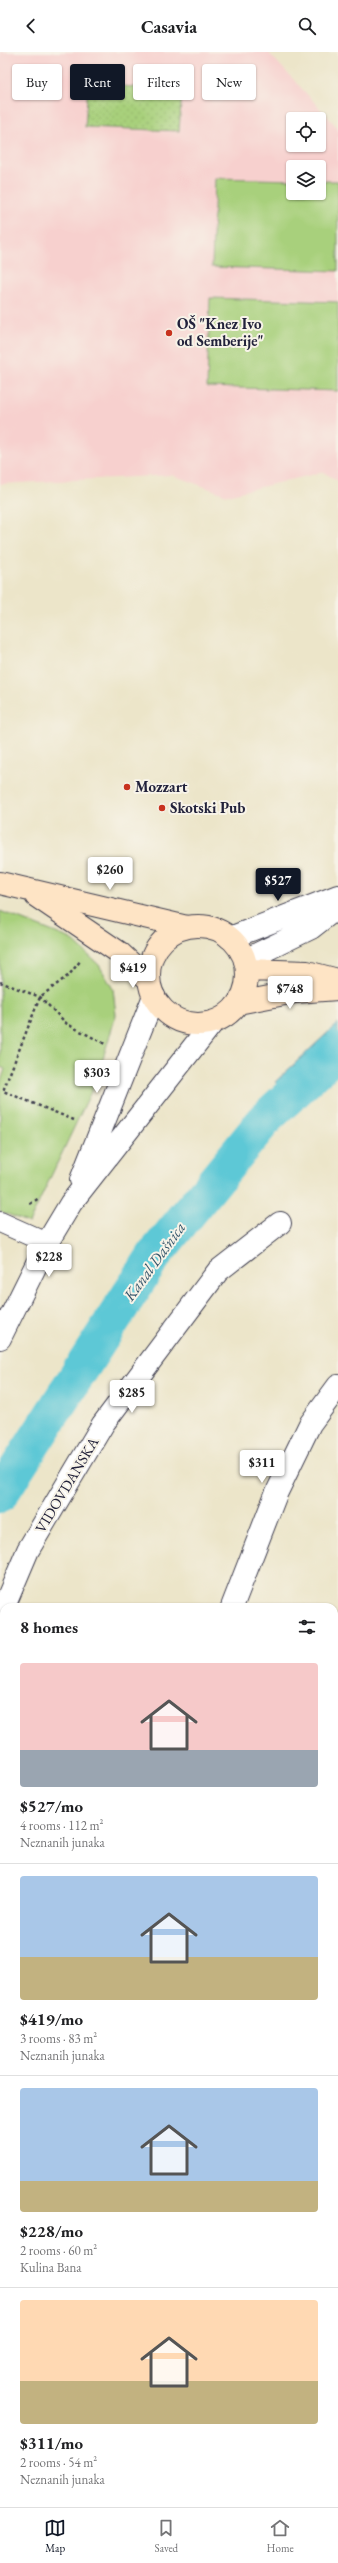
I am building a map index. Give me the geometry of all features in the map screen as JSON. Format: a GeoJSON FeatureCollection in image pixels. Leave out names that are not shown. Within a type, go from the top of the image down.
{"type":"FeatureCollection","features":[{"type":"Feature","properties":{"kind":"main road"},"geometry":{"type":"LineString","coordinates":[[0,882],[187,927],[202,926],[217,930],[230,938],[246,965],[246,988],[238,1003],[227,1014],[212,1022],[195,1024],[179,1020],[164,1011],[151,988],[120,953],[25,889]]}},
{"type":"Feature","properties":{"kind":"main road"},"geometry":{"type":"LineString","coordinates":[[151,988],[150,962],[158,946],[171,934],[187,927]]}},
{"type":"Feature","properties":{"kind":"main road"},"geometry":{"type":"LineString","coordinates":[[246,965],[307,972],[338,980]]}},
{"type":"Feature","properties":{"kind":"main road"},"geometry":{"type":"LineString","coordinates":[[238,1003],[295,992],[338,989]]}},
{"type":"Feature","properties":{"kind":"street"},"geometry":{"type":"LineString","coordinates":[[230,938],[338,896]]}},
{"type":"Feature","properties":{"kind":"street"},"geometry":{"type":"LineString","coordinates":[[246,965],[311,928],[338,908]]}},
{"type":"Feature","properties":{"kind":"street"},"geometry":{"type":"LineString","coordinates":[[71,1204],[151,988]]}},
{"type":"Feature","properties":{"kind":"street"},"geometry":{"type":"LineString","coordinates":[[0,1338],[47,1243],[71,1204],[212,1022]]}},
{"type":"Feature","properties":{"kind":"street","name":"VIDOVDANSKA"},"geometry":{"type":"LineString","coordinates":[[6,1603],[28,1550],[103,1424],[218,1271],[280,1224]]}},
{"type":"Feature","properties":{"kind":"street"},"geometry":{"type":"LineString","coordinates":[[234,1603],[276,1494],[310,1424],[338,1386]]}},
{"type":"Feature","properties":{"kind":"lane"},"geometry":{"type":"LineString","coordinates":[[0,1222],[47,1243]]}},
{"type":"Feature","properties":{"kind":"path"},"geometry":{"type":"LineString","coordinates":[[76,1120],[3,1091],[40,997],[69,975],[96,936]]}},
{"type":"Feature","properties":{"kind":"path"},"geometry":{"type":"LineString","coordinates":[[0,982],[40,997],[67,1024],[108,1046]]}},
{"type":"Feature","properties":{"kind":"shaded area","name":"OŠ \"Knez Ivo od Semberije\""},"geometry":{"type":"Polygon","coordinates":[[[0,52],[268,52],[323,112],[286,112],[286,152],[326,152],[326,115],[338,128],[338,481],[323,472],[227,495],[172,475],[0,484],[0,52]]]}},
{"type":"Feature","properties":{"kind":"green space"},"geometry":{"type":"Polygon","coordinates":[[[125,86],[133,87],[133,100],[181,100],[179,131],[85,127],[87,100],[125,100],[125,86]]]}},
{"type":"Feature","properties":{"kind":"green space"},"geometry":{"type":"Polygon","coordinates":[[[215,178],[286,180],[286,200],[326,200],[326,181],[338,181],[338,271],[212,267],[215,178]]]}},
{"type":"Feature","properties":{"kind":"green space"},"geometry":{"type":"Polygon","coordinates":[[[210,298],[338,302],[338,391],[207,387],[210,298]]]}},
{"type":"Feature","properties":{"kind":"green space"},"geometry":{"type":"Polygon","coordinates":[[[0,911],[71,939],[99,965],[113,989],[116,1015],[96,1081],[29,1223],[0,1211],[0,1084],[5,1069],[0,1067],[0,911]]]}},
{"type":"Feature","properties":{"kind":"water"},"geometry":{"type":"Polygon","coordinates":[[[338,1023],[338,1066],[297,1104],[275,1082],[338,1023]]]}},
{"type":"Feature","properties":{"kind":"waterway","name":"Kanal Dašnica"},"geometry":{"type":"LineString","coordinates":[[0,1495],[156,1253],[267,1117],[338,1051]]}},
{"type":"Feature","properties":{"kind":"place","name":"OŠ \"Knez Ivo od Semberije\""},"geometry":{"type":"Point","coordinates":[169,333]}},
{"type":"Feature","properties":{"kind":"place","name":"Mozzart"},"geometry":{"type":"Point","coordinates":[127,787]}},
{"type":"Feature","properties":{"kind":"place","name":"Skotski Pub"},"geometry":{"type":"Point","coordinates":[162,808]}}]}
